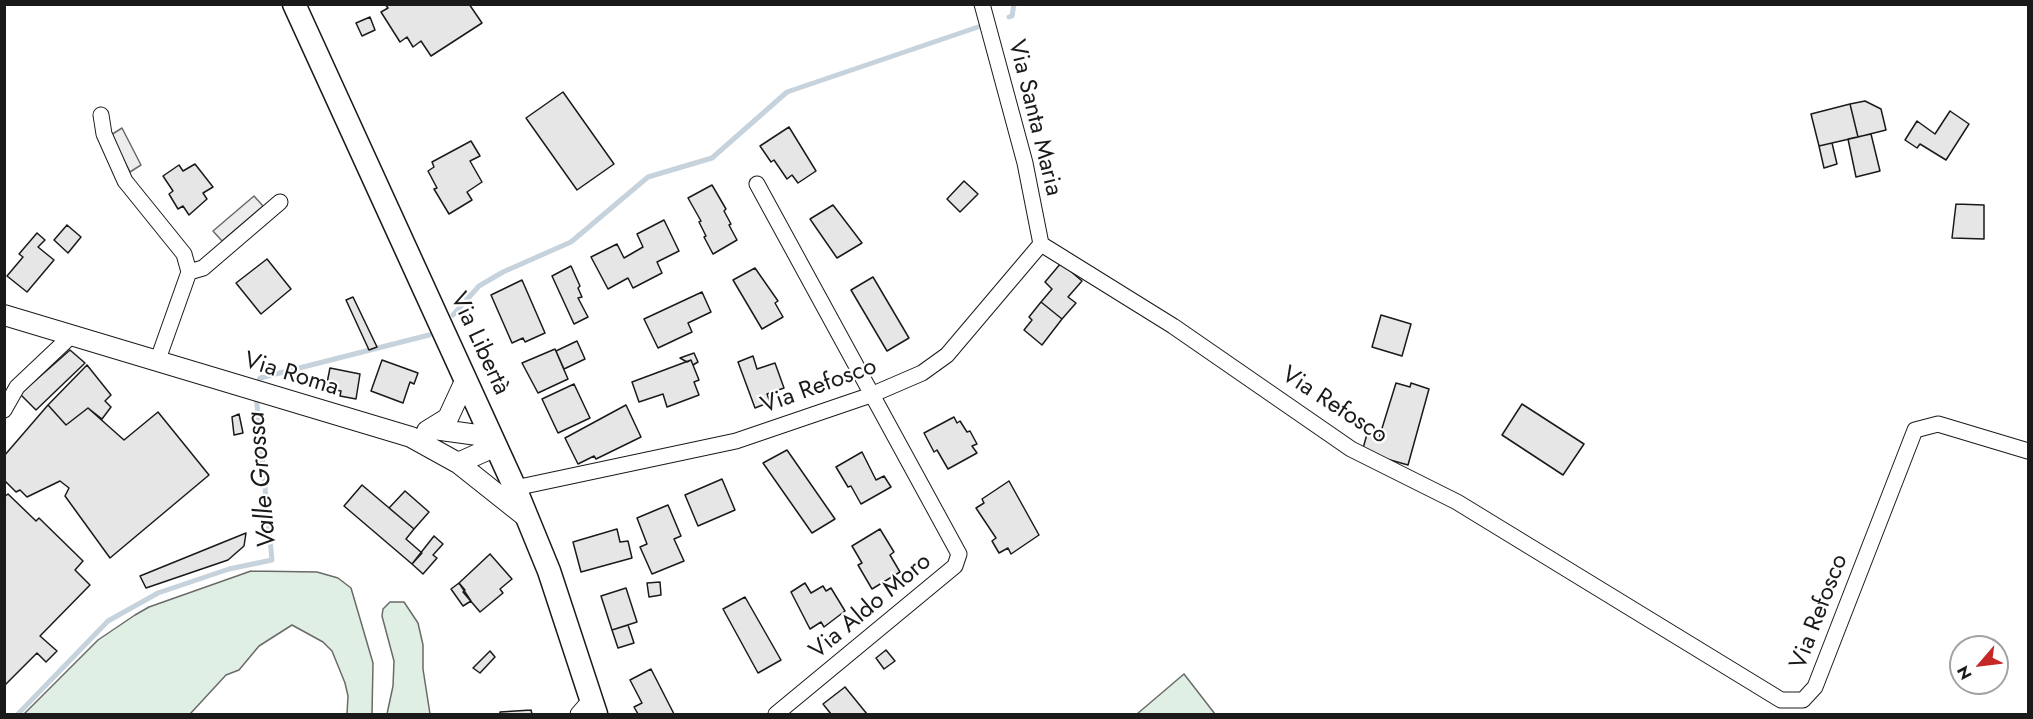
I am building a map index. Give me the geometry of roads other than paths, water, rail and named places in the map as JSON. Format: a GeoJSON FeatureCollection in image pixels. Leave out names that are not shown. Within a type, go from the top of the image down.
{"type":"FeatureCollection","features":[{"type":"Feature","properties":{"kind":"main road","name":"Via Libertà"},"geometry":{"type":"LineString","coordinates":[[294,4],[515,488],[549,572],[588,709]]}},
{"type":"Feature","properties":{"kind":"street","name":"Via Santa Maria"},"geometry":{"type":"LineString","coordinates":[[982,4],[1025,163],[1041,244]]}},
{"type":"Feature","properties":{"kind":"street"},"geometry":{"type":"LineString","coordinates":[[102,115],[104,134],[125,181],[184,254],[189,272],[157,362]]}},
{"type":"Feature","properties":{"kind":"street","name":"Via Aldo Moro"},"geometry":{"type":"LineString","coordinates":[[757,184],[959,554],[955,566],[776,714]]}},
{"type":"Feature","properties":{"kind":"street"},"geometry":{"type":"LineString","coordinates":[[189,272],[203,268],[280,202]]}},
{"type":"Feature","properties":{"kind":"street","name":"Via Refosco"},"geometry":{"type":"LineString","coordinates":[[515,488],[736,441],[871,395],[922,373],[948,355],[1041,244],[1173,326],[1351,449],[1457,502],[1781,700],[1803,700],[1815,687],[1916,430],[1938,424],[2028,451]]}},
{"type":"Feature","properties":{"kind":"street","name":"Via Roma"},"geometry":{"type":"LineString","coordinates":[[4,315],[411,437],[458,464],[526,517]]}},
{"type":"Feature","properties":{"kind":"street"},"geometry":{"type":"LineString","coordinates":[[4,410],[17,387],[71,336]]}},
{"type":"Feature","properties":{"kind":"street"},"geometry":{"type":"LineString","coordinates":[[411,437],[434,429],[448,418],[466,379]]}},
{"type":"Feature","properties":{"kind":"street"},"geometry":{"type":"LineString","coordinates":[[434,429],[492,437],[485,451],[458,464]]}},
{"type":"Feature","properties":{"kind":"waterway","name":"Valle Grossa"},"geometry":{"type":"LineString","coordinates":[[1009,17],[1012,16],[1014,4]]}},
{"type":"Feature","properties":{"kind":"waterway"},"geometry":{"type":"LineString","coordinates":[[453,315],[479,286],[503,272],[571,242],[648,177],[712,158],[787,92],[981,26]]}},
{"type":"Feature","properties":{"kind":"waterway","name":"Valle Grossa"},"geometry":{"type":"LineString","coordinates":[[256,386],[260,378],[429,335]]}},
{"type":"Feature","properties":{"kind":"waterway","name":"Valle Grossa"},"geometry":{"type":"LineString","coordinates":[[18,714],[108,621],[158,593],[229,569],[272,560],[256,395]]}}]}
